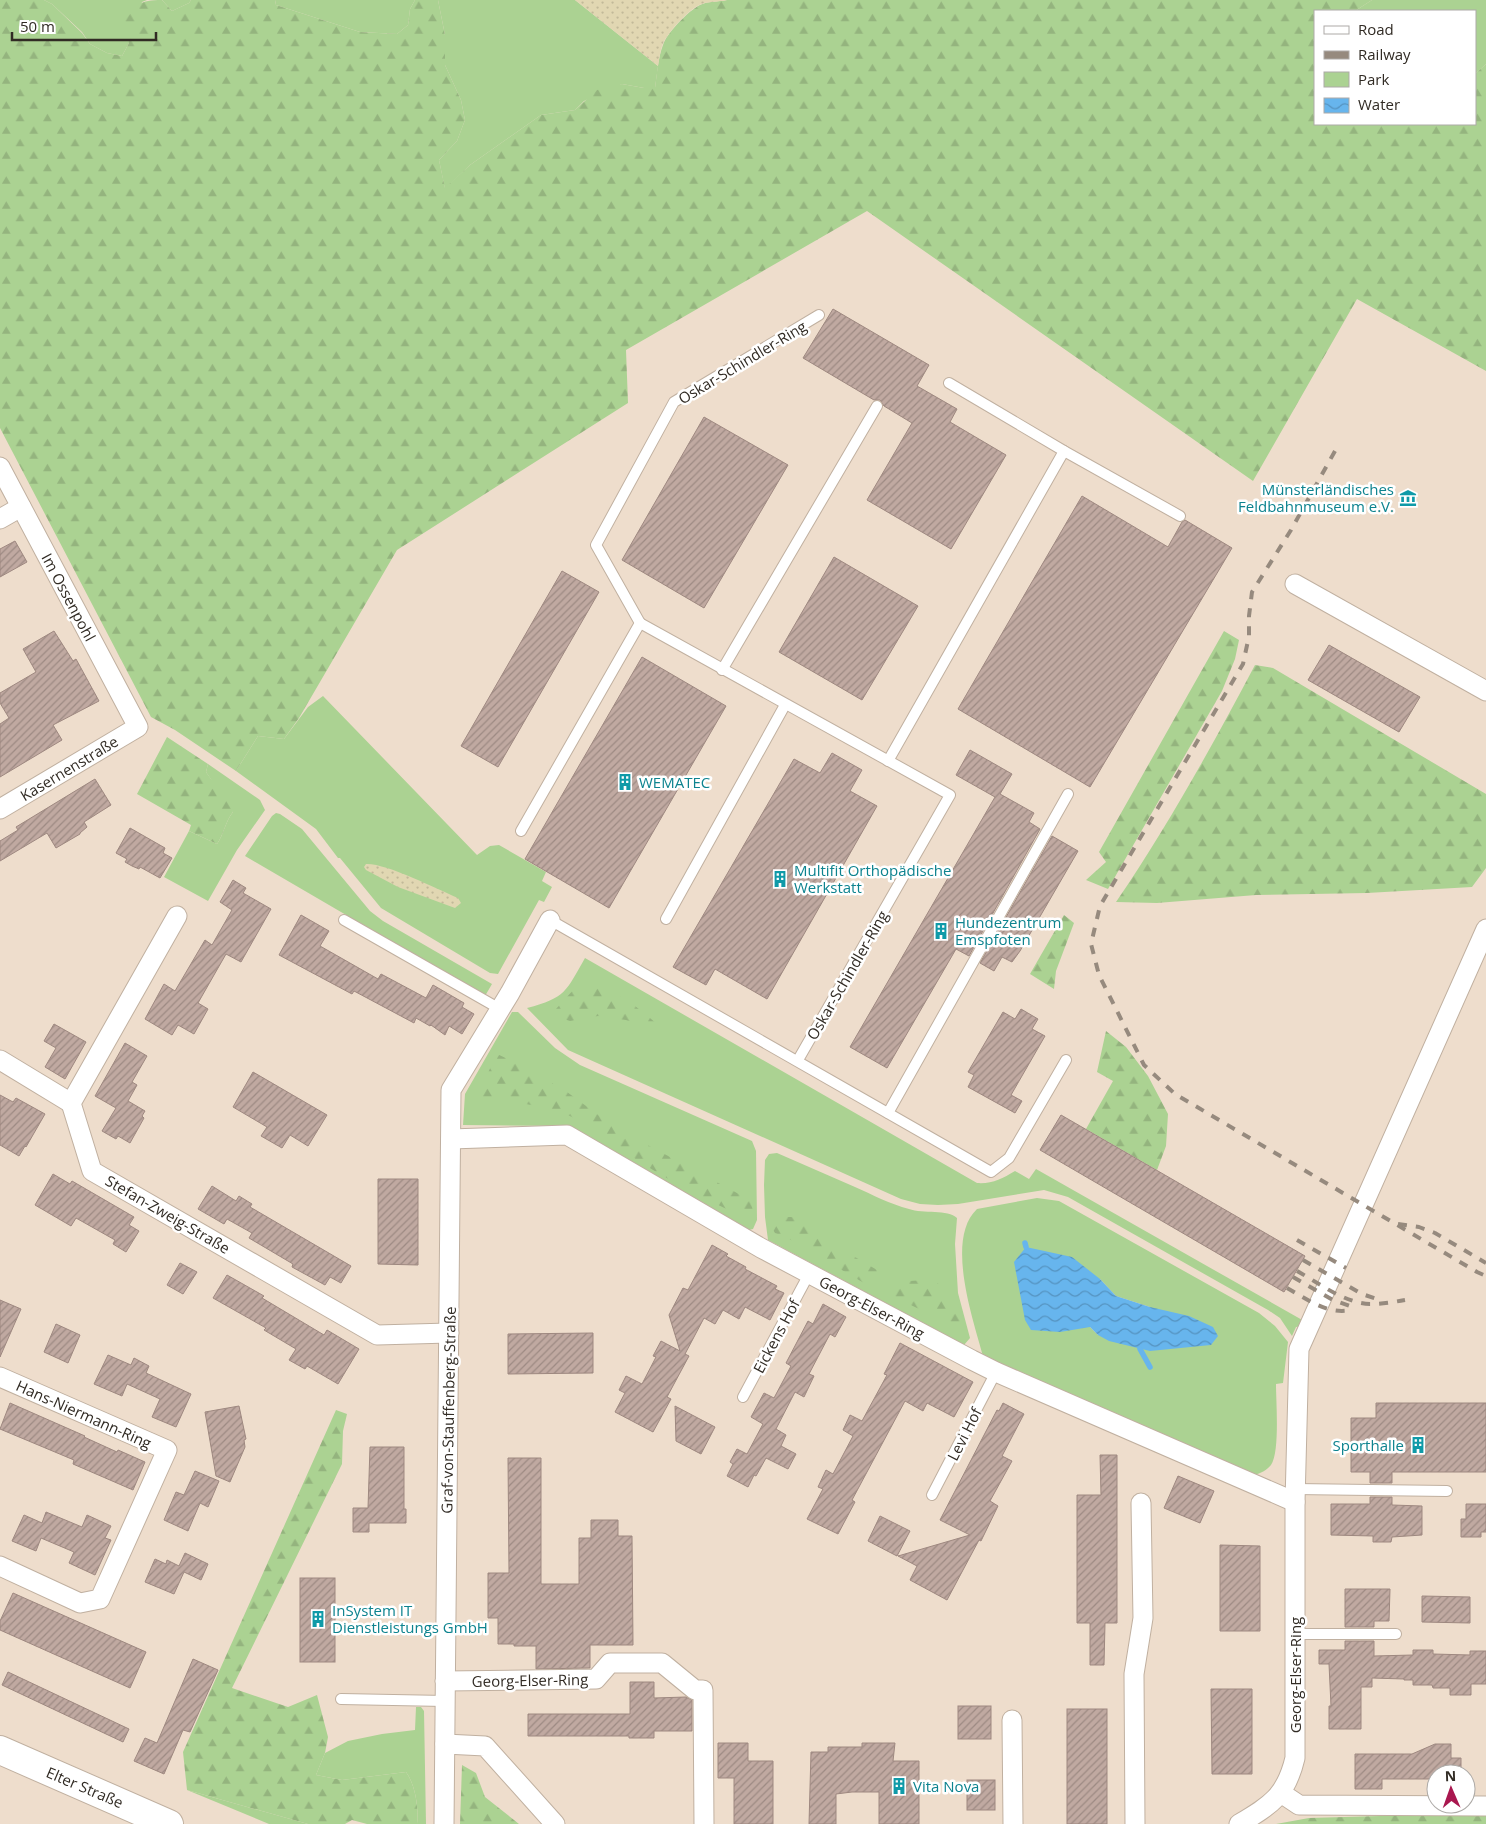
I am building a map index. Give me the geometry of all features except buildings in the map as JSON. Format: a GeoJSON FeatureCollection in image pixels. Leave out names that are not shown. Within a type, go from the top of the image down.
{"type":"FeatureCollection","features":[{"type":"Feature","properties":{"kind":"main road","name":"Elter Straße"},"geometry":{"type":"LineString","coordinates":[[0,1750],[169,1824]]}},
{"type":"Feature","properties":{"kind":"street","name":"Im Ossenpohl"},"geometry":{"type":"LineString","coordinates":[[0,467],[138,727]]}},
{"type":"Feature","properties":{"kind":"street"},"geometry":{"type":"LineString","coordinates":[[0,519],[21,507]]}},
{"type":"Feature","properties":{"kind":"street"},"geometry":{"type":"LineString","coordinates":[[1295,584],[1486,691]]}},
{"type":"Feature","properties":{"kind":"street","name":"Kasernenstraße"},"geometry":{"type":"LineString","coordinates":[[0,809],[138,727]]}},
{"type":"Feature","properties":{"kind":"street"},"geometry":{"type":"LineString","coordinates":[[0,1060],[71,1103],[177,916]]}},
{"type":"Feature","properties":{"kind":"street","name":"Graf-von-Stauffenberg-Straße"},"geometry":{"type":"LineString","coordinates":[[444,1824],[450,1090],[500,1009],[550,920]]}},
{"type":"Feature","properties":{"kind":"street","name":"Georg-Elser-Ring"},"geometry":{"type":"LineString","coordinates":[[1239,1824],[1281,1794],[1290,1777],[1295,1758],[1295,1496],[1299,1349],[1486,929]]}},
{"type":"Feature","properties":{"kind":"street","name":"Stefan-Zweig-Straße"},"geometry":{"type":"LineString","coordinates":[[71,1103],[92,1170],[377,1335],[449,1333]]}},
{"type":"Feature","properties":{"kind":"street","name":"Georg-Elser-Ring"},"geometry":{"type":"LineString","coordinates":[[451,1138],[567,1135],[761,1248],[996,1372],[1295,1496]]}},
{"type":"Feature","properties":{"kind":"street","name":"Hans-Niermann-Ring"},"geometry":{"type":"LineString","coordinates":[[0,1377],[168,1450],[100,1599],[80,1603],[0,1566]]}},
{"type":"Feature","properties":{"kind":"street"},"geometry":{"type":"LineString","coordinates":[[1135,1824],[1134,1674],[1143,1618],[1141,1504]]}},
{"type":"Feature","properties":{"kind":"street","name":"Georg-Elser-Ring"},"geometry":{"type":"LineString","coordinates":[[445,1681],[596,1679],[610,1663],[662,1663],[694,1690],[703,1690],[704,1824]]}},
{"type":"Feature","properties":{"kind":"street"},"geometry":{"type":"LineString","coordinates":[[1012,1720],[1013,1824]]}},
{"type":"Feature","properties":{"kind":"street"},"geometry":{"type":"LineString","coordinates":[[445,1744],[485,1746],[555,1824]]}},
{"type":"Feature","properties":{"kind":"street"},"geometry":{"type":"LineString","coordinates":[[1281,1794],[1299,1805],[1486,1806]]}},
{"type":"Feature","properties":{"kind":"lane","name":"Oskar-Schindler-Ring"},"geometry":{"type":"LineString","coordinates":[[798,1060],[950,795],[640,623],[596,544],[674,402],[819,315]]}},
{"type":"Feature","properties":{"kind":"lane"},"geometry":{"type":"LineString","coordinates":[[949,383],[1064,451],[1180,516]]}},
{"type":"Feature","properties":{"kind":"lane"},"geometry":{"type":"LineString","coordinates":[[722,670],[878,406]]}},
{"type":"Feature","properties":{"kind":"lane"},"geometry":{"type":"LineString","coordinates":[[888,761],[1064,451]]}},
{"type":"Feature","properties":{"kind":"lane"},"geometry":{"type":"LineString","coordinates":[[521,831],[640,623]]}},
{"type":"Feature","properties":{"kind":"lane"},"geometry":{"type":"LineString","coordinates":[[666,919],[785,705]]}},
{"type":"Feature","properties":{"kind":"lane"},"geometry":{"type":"LineString","coordinates":[[888,1113],[1068,794]]}},
{"type":"Feature","properties":{"kind":"lane"},"geometry":{"type":"LineString","coordinates":[[344,920],[500,1009]]}},
{"type":"Feature","properties":{"kind":"lane"},"geometry":{"type":"LineString","coordinates":[[550,920],[991,1172],[1009,1158],[1066,1060]]}},
{"type":"Feature","properties":{"kind":"lane","name":"Eickens Hof"},"geometry":{"type":"LineString","coordinates":[[743,1398],[809,1274]]}},
{"type":"Feature","properties":{"kind":"lane","name":"Levi Hof"},"geometry":{"type":"LineString","coordinates":[[932,1495],[996,1372]]}},
{"type":"Feature","properties":{"kind":"lane"},"geometry":{"type":"LineString","coordinates":[[1295,1496],[1447,1491]]}},
{"type":"Feature","properties":{"kind":"lane"},"geometry":{"type":"LineString","coordinates":[[1294,1634],[1396,1634]]}},
{"type":"Feature","properties":{"kind":"lane"},"geometry":{"type":"LineString","coordinates":[[341,1699],[445,1701]]}},
{"type":"Feature","properties":{"kind":"green space"},"geometry":{"type":"Polygon","coordinates":[[[0,0],[44,0],[52,4],[82,33],[90,44],[107,53],[122,56],[129,43],[124,21],[136,7],[148,1],[162,0],[172,11],[189,3],[191,0],[275,0],[276,5],[360,32],[397,34],[408,25],[410,9],[415,0],[438,0],[445,35],[445,65],[461,100],[465,120],[457,141],[439,160],[445,188],[470,165],[541,115],[575,110],[597,90],[622,84],[655,88],[663,45],[673,29],[684,17],[700,5],[727,0],[1372,0],[1357,10],[1314,10],[1314,125],[1476,125],[1476,73],[1486,64],[1486,371],[1357,299],[1253,481],[867,211],[626,350],[628,403],[397,550],[299,718],[284,739],[258,736],[236,771],[175,730],[151,717],[0,428],[0,0]]]}},
{"type":"Feature","properties":{"kind":"green space"},"geometry":{"type":"Polygon","coordinates":[[[44,0],[147,0],[142,2],[129,43],[122,56],[107,53],[90,44],[82,32],[52,4],[44,0]]]}},
{"type":"Feature","properties":{"kind":"green space"},"geometry":{"type":"Polygon","coordinates":[[[162,0],[191,0],[189,3],[172,11],[162,0]]]}},
{"type":"Feature","properties":{"kind":"green space"},"geometry":{"type":"Polygon","coordinates":[[[275,0],[415,0],[410,9],[408,25],[397,34],[360,32],[276,5],[275,0]]]}},
{"type":"Feature","properties":{"kind":"green space"},"geometry":{"type":"Polygon","coordinates":[[[438,0],[575,0],[658,66],[655,88],[622,84],[584,101],[575,110],[541,115],[470,165],[445,189],[439,160],[457,141],[465,120],[461,100],[445,65],[445,35],[438,0]]]}},
{"type":"Feature","properties":{"kind":"green space"},"geometry":{"type":"Polygon","coordinates":[[[1372,0],[1486,0],[1486,64],[1476,73],[1476,10],[1357,10],[1372,0]]]}},
{"type":"Feature","properties":{"kind":"green space"},"geometry":{"type":"Polygon","coordinates":[[[1224,631],[1239,640],[1235,659],[1222,691],[1108,889],[1086,880],[1106,862],[1099,852],[1224,631]]]}},
{"type":"Feature","properties":{"kind":"green space"},"geometry":{"type":"Polygon","coordinates":[[[1255,665],[1273,668],[1486,794],[1486,868],[1472,887],[1367,893],[1256,895],[1157,903],[1116,902],[1154,844],[1189,785],[1255,665]]]}},
{"type":"Feature","properties":{"kind":"green space"},"geometry":{"type":"Polygon","coordinates":[[[323,696],[477,855],[490,846],[499,845],[546,872],[542,881],[552,887],[544,902],[539,900],[498,974],[490,973],[381,908],[316,829],[236,771],[258,736],[284,739],[308,707],[323,696]]]}},
{"type":"Feature","properties":{"kind":"green space"},"geometry":{"type":"Polygon","coordinates":[[[167,737],[208,764],[206,772],[231,797],[233,812],[217,844],[189,831],[191,825],[137,794],[167,737]]]}},
{"type":"Feature","properties":{"kind":"green space"},"geometry":{"type":"Polygon","coordinates":[[[208,764],[260,800],[265,810],[237,850],[208,901],[164,877],[189,831],[217,844],[233,812],[206,772],[208,764]]]}},
{"type":"Feature","properties":{"kind":"green space"},"geometry":{"type":"Polygon","coordinates":[[[276,813],[302,829],[370,911],[383,921],[492,984],[485,996],[245,856],[276,813]]]}},
{"type":"Feature","properties":{"kind":"green space"},"geometry":{"type":"Polygon","coordinates":[[[1064,915],[1074,923],[1056,971],[1054,989],[1030,974],[1064,915]]]}},
{"type":"Feature","properties":{"kind":"green space"},"geometry":{"type":"Polygon","coordinates":[[[585,958],[977,1183],[997,1180],[1015,1171],[1029,1179],[1036,1169],[1304,1321],[1302,1326],[1296,1327],[1292,1336],[1280,1318],[1268,1310],[1068,1197],[1044,1190],[958,1204],[920,1204],[901,1199],[568,1050],[527,1008],[550,1001],[564,992],[585,958]]]}},
{"type":"Feature","properties":{"kind":"green space"},"geometry":{"type":"Polygon","coordinates":[[[585,985],[617,994],[661,1028],[658,1030],[626,1020],[598,1016],[570,1021],[564,1019],[556,1009],[575,988],[585,985]]]}},
{"type":"Feature","properties":{"kind":"green space"},"geometry":{"type":"Polygon","coordinates":[[[512,1012],[518,1012],[555,1048],[580,1065],[752,1141],[756,1151],[757,1220],[753,1229],[749,1230],[570,1126],[463,1125],[465,1094],[512,1012]]]}},
{"type":"Feature","properties":{"kind":"green space"},"geometry":{"type":"Polygon","coordinates":[[[1106,1031],[1126,1047],[1148,1076],[1168,1114],[1166,1146],[1157,1170],[1086,1129],[1113,1081],[1097,1072],[1106,1031]]]}},
{"type":"Feature","properties":{"kind":"green space"},"geometry":{"type":"Polygon","coordinates":[[[497,1054],[521,1065],[567,1092],[616,1128],[750,1200],[755,1217],[750,1221],[683,1187],[635,1159],[586,1124],[565,1114],[533,1105],[478,1098],[497,1054]]]}},
{"type":"Feature","properties":{"kind":"green space"},"geometry":{"type":"Polygon","coordinates":[[[777,1153],[895,1205],[915,1210],[953,1215],[957,1218],[955,1244],[958,1293],[970,1338],[964,1345],[768,1240],[765,1217],[765,1160],[769,1154],[777,1153]]]}},
{"type":"Feature","properties":{"kind":"green space"},"geometry":{"type":"Polygon","coordinates":[[[1037,1198],[1059,1201],[1259,1313],[1275,1326],[1288,1342],[1283,1383],[1276,1384],[1277,1438],[1274,1459],[1271,1465],[1263,1472],[1254,1475],[1034,1382],[983,1356],[968,1301],[962,1259],[963,1239],[968,1222],[977,1209],[1037,1198]],[[1100,1279],[1090,1327],[1098,1335],[1150,1307],[1116,1296],[1100,1279]]]}},
{"type":"Feature","properties":{"kind":"green space"},"geometry":{"type":"Polygon","coordinates":[[[773,1217],[792,1217],[811,1231],[877,1270],[877,1277],[869,1286],[786,1237],[775,1233],[770,1225],[773,1217]]]}},
{"type":"Feature","properties":{"kind":"green space"},"geometry":{"type":"Polygon","coordinates":[[[926,1280],[945,1286],[965,1328],[962,1334],[944,1321],[890,1295],[887,1290],[893,1282],[926,1280]]]}},
{"type":"Feature","properties":{"kind":"green space"},"geometry":{"type":"Polygon","coordinates":[[[336,1410],[347,1414],[343,1431],[342,1464],[232,1688],[288,1707],[317,1695],[328,1737],[325,1753],[316,1775],[342,1780],[406,1772],[416,1797],[417,1824],[367,1824],[352,1820],[345,1824],[308,1824],[187,1790],[183,1752],[336,1410]]]}},
{"type":"Feature","properties":{"kind":"green space"},"geometry":{"type":"Polygon","coordinates":[[[416,1707],[421,1707],[424,1711],[426,1824],[417,1824],[416,1796],[406,1772],[342,1780],[316,1775],[325,1753],[348,1741],[415,1730],[416,1707]]]}},
{"type":"Feature","properties":{"kind":"green space"},"geometry":{"type":"Polygon","coordinates":[[[462,1765],[476,1773],[485,1797],[519,1824],[460,1824],[462,1765]]]}},
{"type":"Feature","properties":{"kind":"green space"},"geometry":{"type":"Polygon","coordinates":[[[187,1790],[308,1824],[269,1824],[187,1790]]]}},
{"type":"Feature","properties":{"kind":"green space"},"geometry":{"type":"Polygon","coordinates":[[[1486,1813],[1486,1824],[1276,1824],[1309,1818],[1486,1813]]]}},
{"type":"Feature","properties":{"kind":"sand"},"geometry":{"type":"Polygon","coordinates":[[[575,0],[727,0],[699,5],[683,17],[664,41],[658,66],[575,0]]]}},
{"type":"Feature","properties":{"kind":"sand"},"geometry":{"type":"Polygon","coordinates":[[[366,864],[386,868],[412,877],[458,898],[461,903],[455,908],[398,887],[366,870],[364,867],[366,864]]]}},
{"type":"Feature","properties":{"kind":"water"},"geometry":{"type":"Polygon","coordinates":[[[1026,1247],[1072,1257],[1100,1279],[1116,1296],[1150,1307],[1189,1316],[1213,1327],[1218,1336],[1211,1345],[1150,1351],[1109,1341],[1098,1335],[1090,1327],[1060,1332],[1031,1330],[1025,1320],[1014,1262],[1026,1247]]]}},
{"type":"Feature","properties":{"kind":"waterway"},"geometry":{"type":"LineString","coordinates":[[1025,1243],[1026,1247]]}},
{"type":"Feature","properties":{"kind":"waterway"},"geometry":{"type":"LineString","coordinates":[[1140,1349],[1150,1367]]}},
{"type":"Feature","properties":{"kind":"railway"},"geometry":{"type":"LineString","coordinates":[[1335,451],[1291,530],[1252,592],[1249,636],[1243,664],[1100,906],[1091,944],[1099,975],[1144,1065],[1175,1094],[1486,1276]]}},
{"type":"Feature","properties":{"kind":"railway"},"geometry":{"type":"LineString","coordinates":[[1398,1224],[1419,1227],[1435,1233],[1486,1263]]}},
{"type":"Feature","properties":{"kind":"railway"},"geometry":{"type":"LineString","coordinates":[[1297,1240],[1346,1268]]}},
{"type":"Feature","properties":{"kind":"railway"},"geometry":{"type":"LineString","coordinates":[[1303,1260],[1362,1294],[1380,1300]]}},
{"type":"Feature","properties":{"kind":"railway"},"geometry":{"type":"LineString","coordinates":[[1297,1271],[1332,1292],[1360,1303],[1379,1304],[1405,1300]]}},
{"type":"Feature","properties":{"kind":"railway"},"geometry":{"type":"LineString","coordinates":[[1293,1277],[1333,1300],[1353,1307]]}},
{"type":"Feature","properties":{"kind":"railway"},"geometry":{"type":"LineString","coordinates":[[1287,1288],[1325,1308],[1342,1311],[1351,1310]]}},
{"type":"Feature","properties":{"kind":"place","name":"Münsterländisches Feldbahnmuseum e.V."},"geometry":{"type":"Point","coordinates":[1408,498]}},
{"type":"Feature","properties":{"kind":"place","name":"WEMATEC"},"geometry":{"type":"Point","coordinates":[625,782]}},
{"type":"Feature","properties":{"kind":"place","name":"Multifit Orthopädische Werkstatt"},"geometry":{"type":"Point","coordinates":[780,879]}},
{"type":"Feature","properties":{"kind":"place","name":"Hundezentrum Emspfoten"},"geometry":{"type":"Point","coordinates":[941,931]}},
{"type":"Feature","properties":{"kind":"place","name":"Sporthalle"},"geometry":{"type":"Point","coordinates":[1418,1445]}},
{"type":"Feature","properties":{"kind":"place","name":"InSystem IT Dienstleistungs GmbH"},"geometry":{"type":"Point","coordinates":[318,1619]}},
{"type":"Feature","properties":{"kind":"place","name":"Vita Nova"},"geometry":{"type":"Point","coordinates":[899,1786]}}]}
